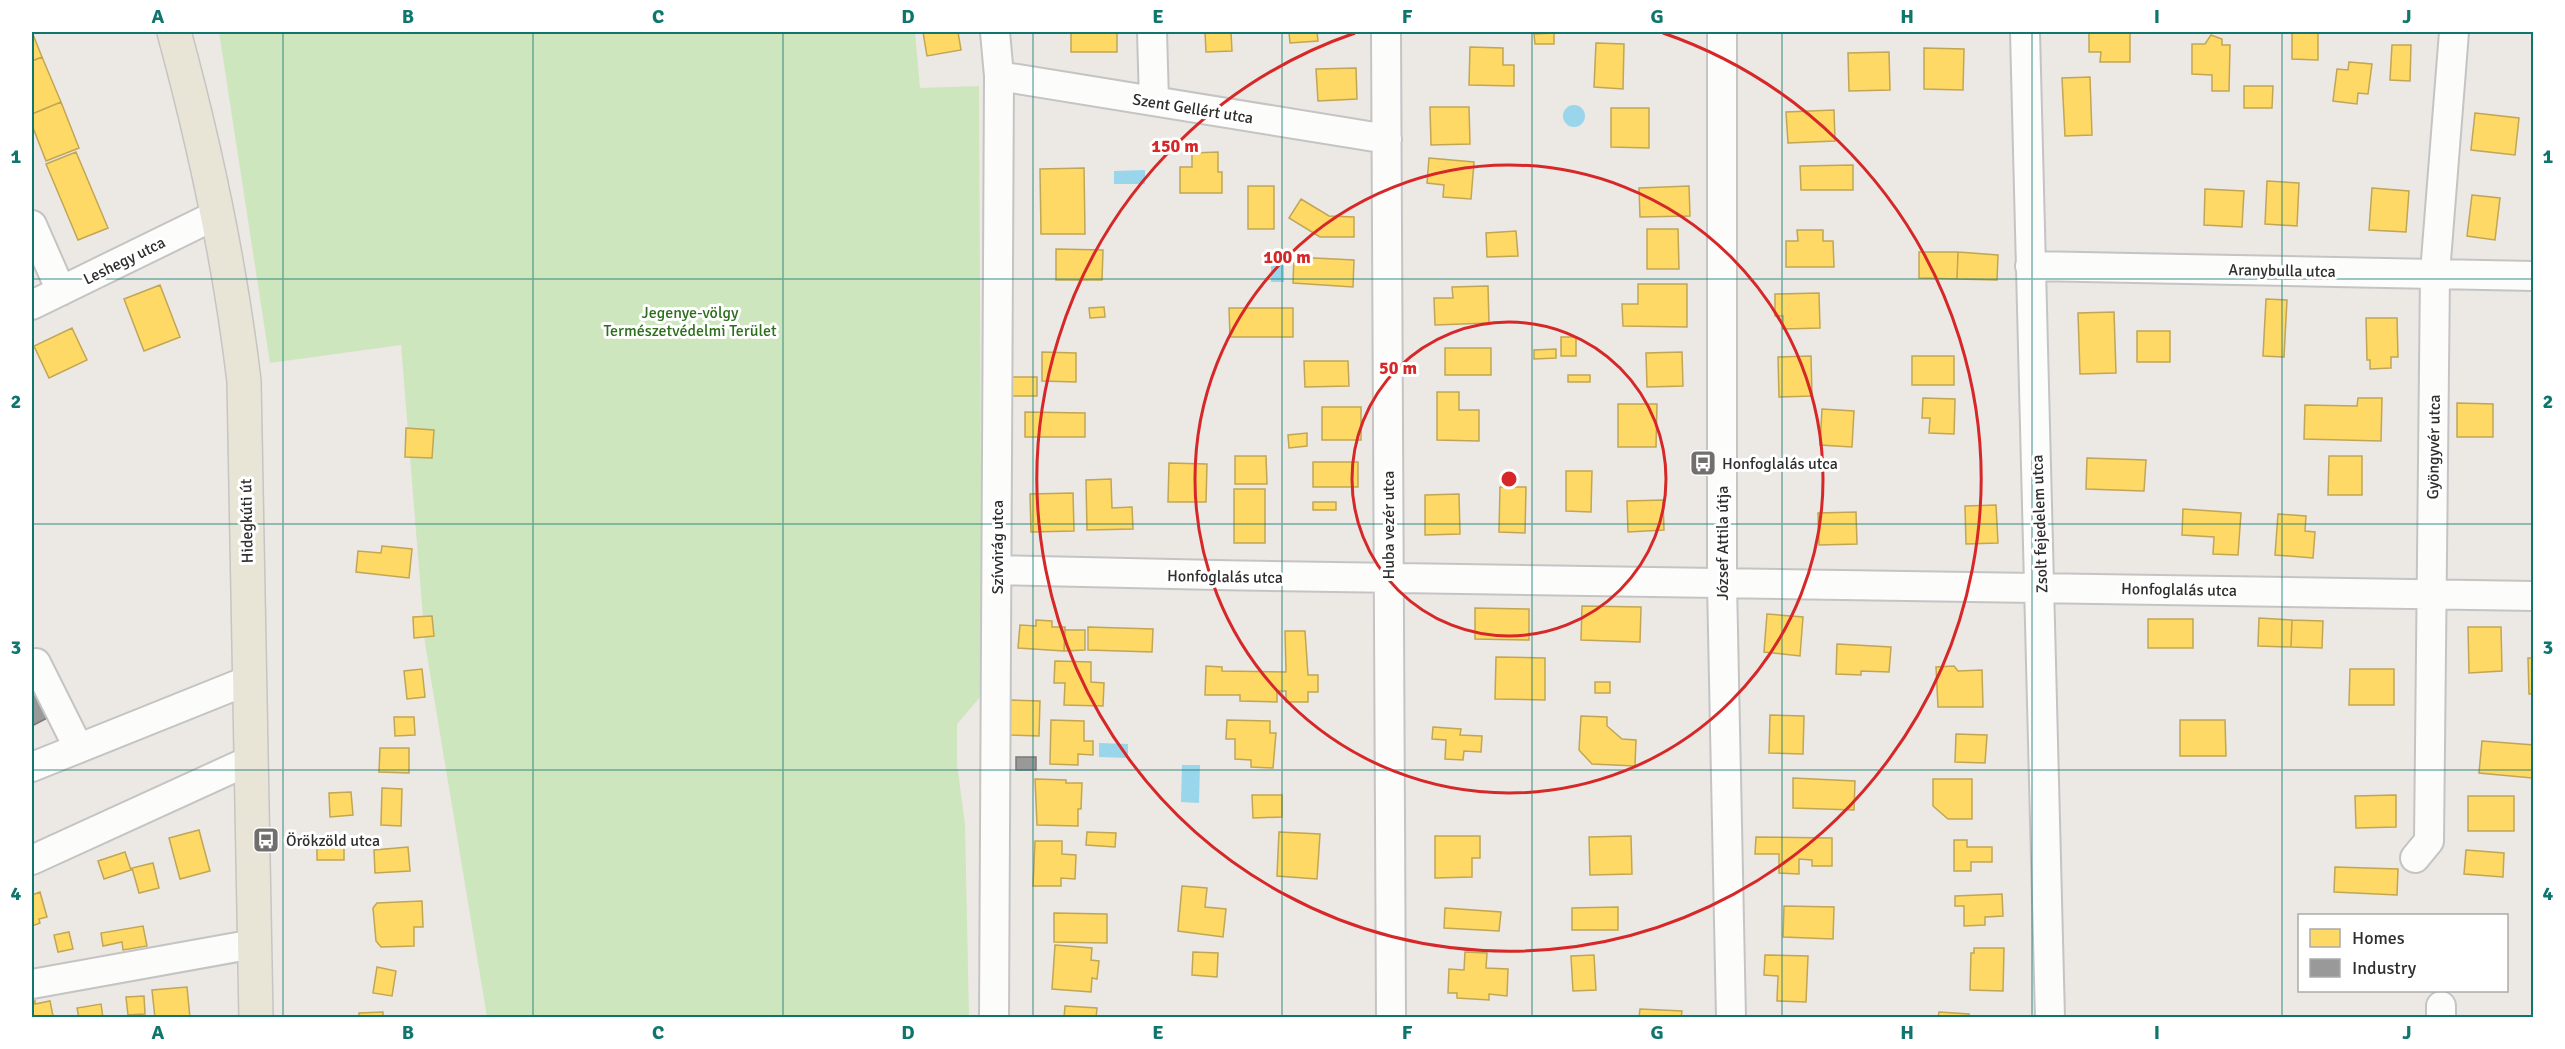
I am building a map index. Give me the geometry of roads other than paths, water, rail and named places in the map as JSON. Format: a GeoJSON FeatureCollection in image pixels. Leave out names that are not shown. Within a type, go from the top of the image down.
{"type":"FeatureCollection","features":[{"type":"Feature","properties":{"kind":"main road","name":"Hidegkúti út"},"geometry":{"type":"LineString","coordinates":[[174,32],[216,215],[238,327],[244,381],[256,1017]]}},
{"type":"Feature","properties":{"kind":"street","name":"Szívvirág utca"},"geometry":{"type":"LineString","coordinates":[[994,1017],[999,76],[995,32]]}},
{"type":"Feature","properties":{"kind":"street"},"geometry":{"type":"LineString","coordinates":[[1152,32],[1154,101]]}},
{"type":"Feature","properties":{"kind":"street","name":"Huba vezér utca"},"geometry":{"type":"LineString","coordinates":[[1386,32],[1392,1017]]}},
{"type":"Feature","properties":{"kind":"street","name":"József Attila útja"},"geometry":{"type":"LineString","coordinates":[[1722,32],[1722,583],[1731,1017]]}},
{"type":"Feature","properties":{"kind":"street","name":"Zsolt fejedelem utca"},"geometry":{"type":"LineString","coordinates":[[2025,32],[2041,587],[2050,1017]]}},
{"type":"Feature","properties":{"kind":"street","name":"Gyöngyvér utca"},"geometry":{"type":"LineString","coordinates":[[2415,858],[2429,841],[2435,273],[2454,32]]}},
{"type":"Feature","properties":{"kind":"street","name":"Szent Gellért utca"},"geometry":{"type":"LineString","coordinates":[[999,76],[1388,139]]}},
{"type":"Feature","properties":{"kind":"street","name":"Leshegy utca"},"geometry":{"type":"LineString","coordinates":[[32,305],[216,215]]}},
{"type":"Feature","properties":{"kind":"street"},"geometry":{"type":"LineString","coordinates":[[32,225],[61,291]]}},
{"type":"Feature","properties":{"kind":"street","name":"Aranybulla utca"},"geometry":{"type":"LineString","coordinates":[[2030,266],[2534,276]]}},
{"type":"Feature","properties":{"kind":"street","name":"Honfoglalás utca"},"geometry":{"type":"LineString","coordinates":[[997,570],[1388,580],[2041,587],[2534,596]]}},
{"type":"Feature","properties":{"kind":"street"},"geometry":{"type":"LineString","coordinates":[[36,663],[78,747]]}},
{"type":"Feature","properties":{"kind":"street"},"geometry":{"type":"LineString","coordinates":[[32,767],[249,680]]}},
{"type":"Feature","properties":{"kind":"street"},"geometry":{"type":"LineString","coordinates":[[32,860],[251,760]]}},
{"type":"Feature","properties":{"kind":"street"},"geometry":{"type":"LineString","coordinates":[[32,984],[254,944]]}},
{"type":"Feature","properties":{"kind":"water"},"geometry":{"type":"Polygon","coordinates":[[[1574,105],[1582,108],[1585,116],[1582,124],[1574,127],[1566,124],[1563,116],[1566,108],[1574,105]]]}},
{"type":"Feature","properties":{"kind":"water"},"geometry":{"type":"Polygon","coordinates":[[[1145,170],[1145,184],[1114,184],[1114,171],[1145,170]]]}},
{"type":"Feature","properties":{"kind":"water"},"geometry":{"type":"Polygon","coordinates":[[[1271,255],[1284,255],[1284,282],[1271,282],[1271,255]]]}},
{"type":"Feature","properties":{"kind":"water"},"geometry":{"type":"Polygon","coordinates":[[[1099,743],[1128,744],[1128,758],[1099,757],[1099,743]]]}},
{"type":"Feature","properties":{"kind":"water"},"geometry":{"type":"Polygon","coordinates":[[[1182,765],[1200,765],[1199,803],[1181,802],[1182,765]]]}},
{"type":"Feature","properties":{"kind":"place","name":"Honfoglalás utca"},"geometry":{"type":"Point","coordinates":[1703,463]}},
{"type":"Feature","properties":{"kind":"place","name":"Örökzöld utca"},"geometry":{"type":"Point","coordinates":[266,840]}},
{"type":"Feature","properties":{"kind":"park label","name":"Jegenye-völgy Természetvédelmi Terület"},"geometry":{"type":"Point","coordinates":[690,321]}}]}
